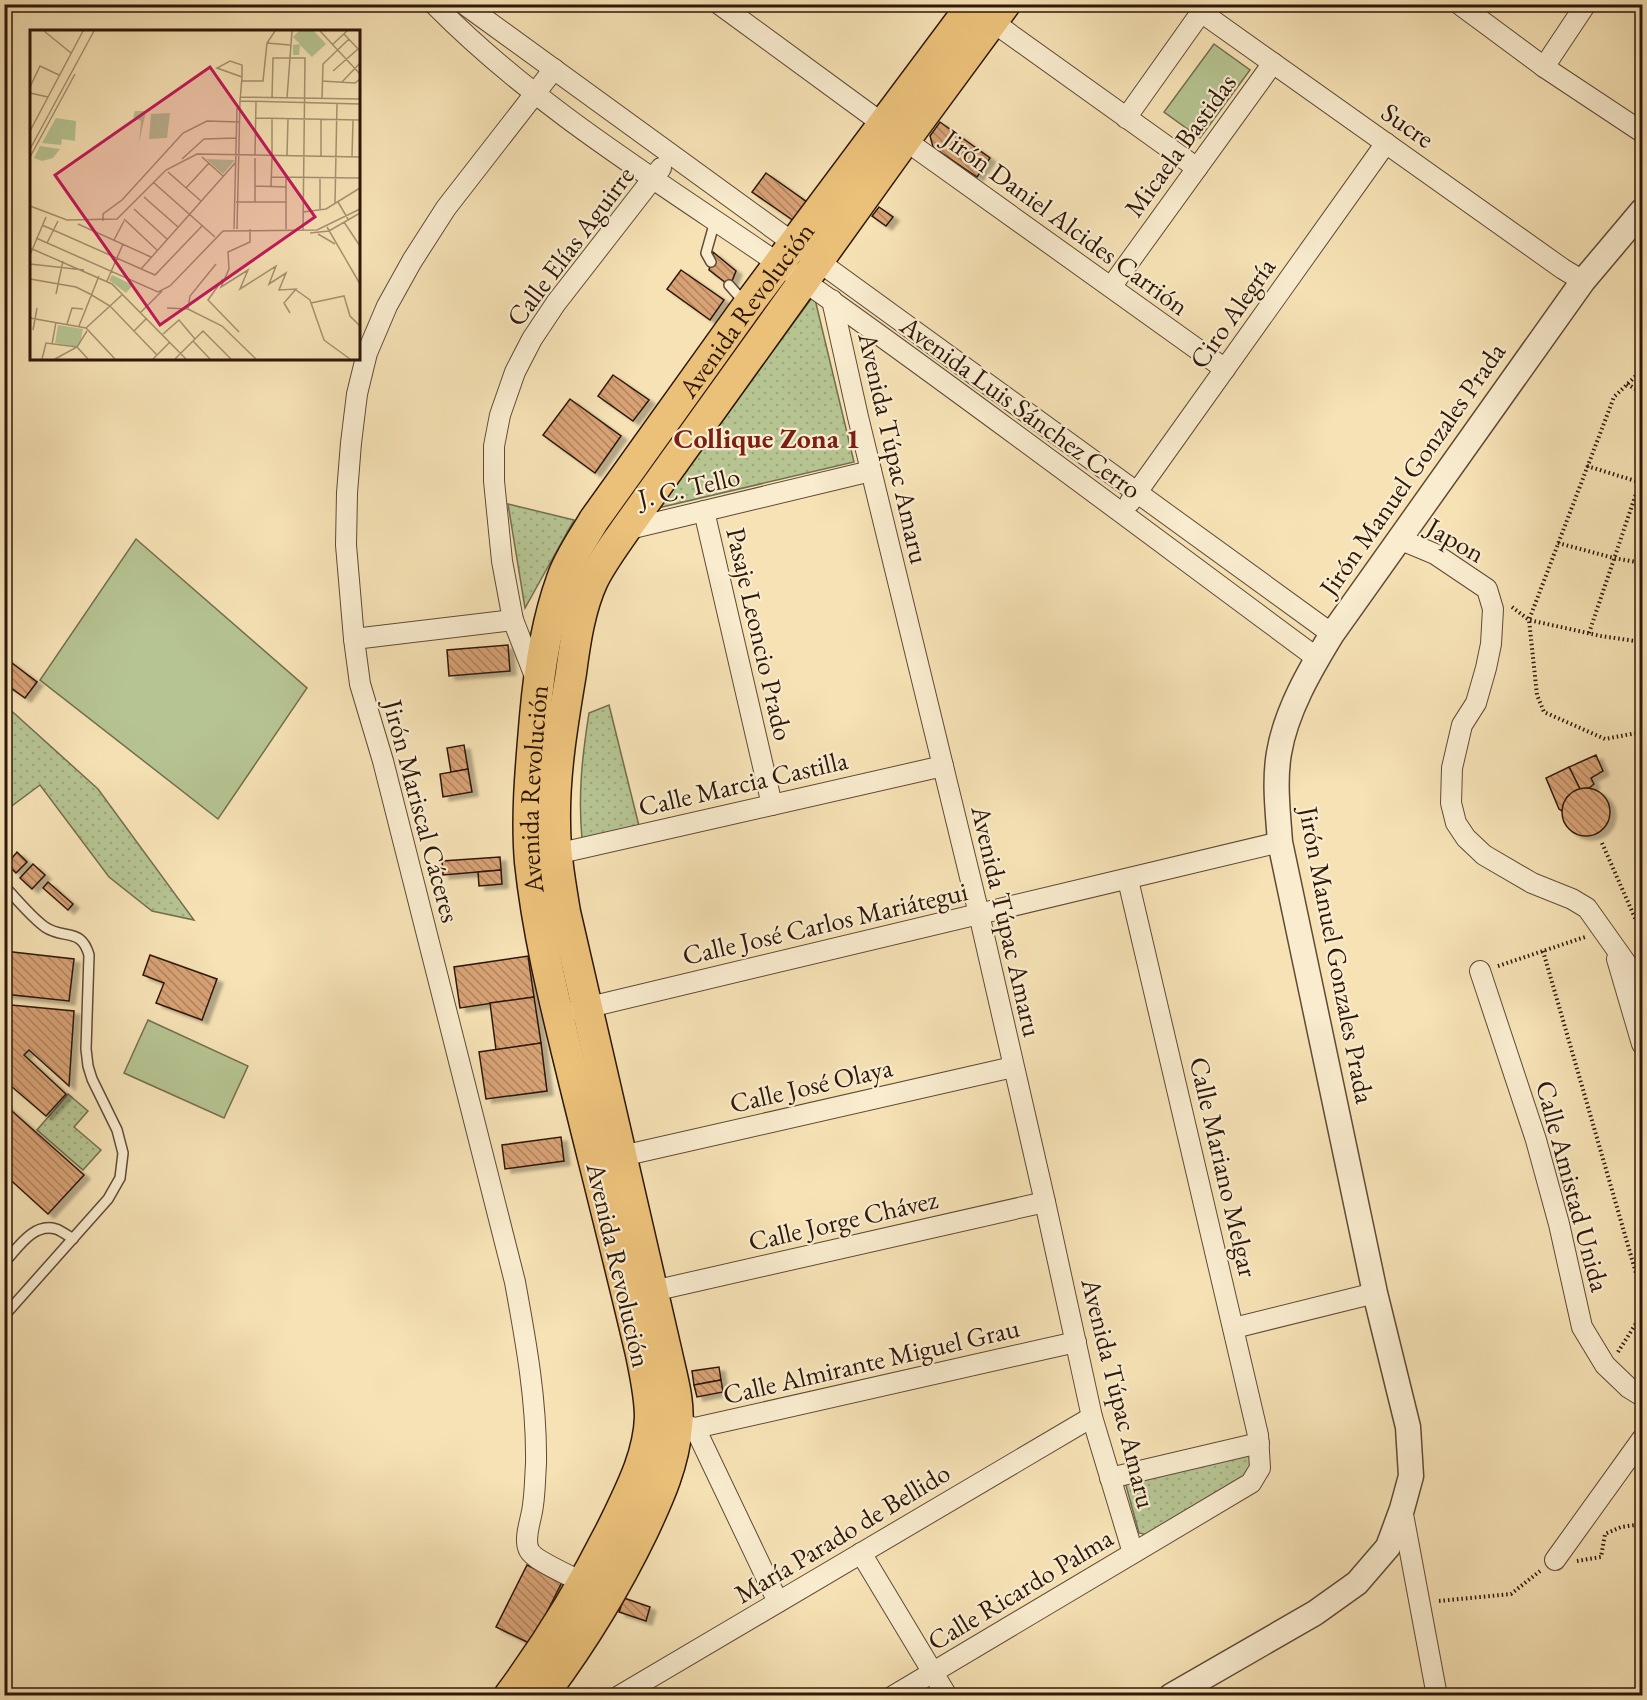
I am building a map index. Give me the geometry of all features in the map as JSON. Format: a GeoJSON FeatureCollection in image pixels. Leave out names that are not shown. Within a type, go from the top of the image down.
{"type":"FeatureCollection","features":[{"type":"Feature","properties":{"kind":"main road","name":"Avenida Revolución"},"geometry":{"type":"LineString","coordinates":[[542,1695],[591,1625],[635,1546],[667,1477],[675,1448],[686,1426],[675,1394],[565,912],[556,854],[555,819],[558,770],[563,717],[574,650],[592,582],[604,561],[812,271],[894,132],[982,8]]}},
{"type":"Feature","properties":{"kind":"main road","name":"Avenida Revolución"},"geometry":{"type":"LineString","coordinates":[[508,1695],[542,1650],[584,1583],[607,1539],[638,1470],[647,1440],[650,1416],[647,1386],[630,1308],[558,1015],[537,919],[530,860],[530,788],[538,684],[552,611],[562,578],[577,547],[738,295],[787,254],[894,132]]}},
{"type":"Feature","properties":{"kind":"street","name":"Avenida Luis Sánchez Cerro"},"geometry":{"type":"LineString","coordinates":[[434,4],[468,39],[536,95],[715,221],[787,254]]}},
{"type":"Feature","properties":{"kind":"street","name":"Avenida Luis Sánchez Cerro"},"geometry":{"type":"LineString","coordinates":[[464,4],[671,155],[787,254],[1138,492],[1332,634]]}},
{"type":"Feature","properties":{"kind":"street","name":"Jirón Daniel Alcides Carrión"},"geometry":{"type":"LineString","coordinates":[[719,4],[1225,369]]}},
{"type":"Feature","properties":{"kind":"street"},"geometry":{"type":"LineString","coordinates":[[1459,4],[1544,67],[1642,132]]}},
{"type":"Feature","properties":{"kind":"street"},"geometry":{"type":"LineString","coordinates":[[1544,67],[1586,4]]}},
{"type":"Feature","properties":{"kind":"street"},"geometry":{"type":"LineString","coordinates":[[982,8],[1126,118],[1197,168]]}},
{"type":"Feature","properties":{"kind":"street"},"geometry":{"type":"LineString","coordinates":[[1126,118],[1204,8]]}},
{"type":"Feature","properties":{"kind":"street","name":"Sucre"},"geometry":{"type":"LineString","coordinates":[[1204,8],[1273,63],[1583,281]]}},
{"type":"Feature","properties":{"kind":"street","name":"Micaela Bastidas"},"geometry":{"type":"LineString","coordinates":[[1111,287],[1273,63]]}},
{"type":"Feature","properties":{"kind":"street","name":"Jirón Mariscal Cáceres"},"geometry":{"type":"LineString","coordinates":[[554,69],[446,208],[387,306],[367,353],[357,394],[347,493],[346,545],[360,684],[383,761],[515,1282],[532,1382],[535,1424],[536,1464],[533,1506],[527,1539],[528,1550],[535,1557],[584,1583]]}},
{"type":"Feature","properties":{"kind":"street","name":"Ciro Alegría"},"geometry":{"type":"LineString","coordinates":[[1122,514],[1386,143]]}},
{"type":"Feature","properties":{"kind":"street","name":"Calle Elías Aguirre"},"geometry":{"type":"LineString","coordinates":[[538,684],[513,620],[502,561],[494,481],[494,446],[500,415],[515,372],[532,339],[556,303],[671,155]]}},
{"type":"Feature","properties":{"kind":"street","name":"Jirón Manuel Gonzales Prada"},"geometry":{"type":"LineString","coordinates":[[1172,1695],[1315,1613],[1357,1583],[1388,1547],[1411,1476],[1408,1427],[1375,1293],[1280,842],[1276,779],[1279,752],[1286,727],[1317,658],[1332,634],[1583,281],[1642,211]]}},
{"type":"Feature","properties":{"kind":"street","name":"Avenida Luis Sánchez Cerro"},"geometry":{"type":"LineString","coordinates":[[812,271],[832,300],[1317,658]]}},
{"type":"Feature","properties":{"kind":"street","name":"Avenida Túpac Amaru"},"geometry":{"type":"LineString","coordinates":[[832,300],[871,471],[979,914],[1046,1202],[1092,1417],[1133,1553]]}},
{"type":"Feature","properties":{"kind":"street","name":"J. C. Tello"},"geometry":{"type":"LineString","coordinates":[[625,530],[871,471]]}},
{"type":"Feature","properties":{"kind":"street","name":"Pasaje Leoncio Prado"},"geometry":{"type":"LineString","coordinates":[[704,511],[772,805]]}},
{"type":"Feature","properties":{"kind":"street","name":"Japon"},"geometry":{"type":"LineString","coordinates":[[1399,539],[1435,554],[1487,589],[1493,609],[1493,622],[1482,687],[1476,703],[1462,724],[1452,768],[1450,803],[1456,823],[1467,838],[1485,855],[1532,883],[1572,899],[1587,908],[1642,989]]}},
{"type":"Feature","properties":{"kind":"street"},"geometry":{"type":"LineString","coordinates":[[354,639],[513,620]]}},
{"type":"Feature","properties":{"kind":"street","name":"Calle Marcia Castilla"},"geometry":{"type":"LineString","coordinates":[[556,854],[943,766]]}},
{"type":"Feature","properties":{"kind":"street","name":"Calle José Carlos Mariátegui"},"geometry":{"type":"LineString","coordinates":[[558,1015],[1280,842]]}},
{"type":"Feature","properties":{"kind":"street","name":"Calle Mariano Melgar"},"geometry":{"type":"LineString","coordinates":[[1128,880],[1234,1328],[1259,1443],[1260,1468]]}},
{"type":"Feature","properties":{"kind":"street"},"geometry":{"type":"LineString","coordinates":[[1608,938],[1642,1044]]}},
{"type":"Feature","properties":{"kind":"street","name":"Calle Amistad Unida"},"geometry":{"type":"LineString","coordinates":[[1480,971],[1536,1140],[1559,1224],[1582,1327],[1605,1365],[1629,1388],[1642,1396]]}},
{"type":"Feature","properties":{"kind":"street","name":"Calle José Olaya"},"geometry":{"type":"LineString","coordinates":[[622,1156],[1013,1067]]}},
{"type":"Feature","properties":{"kind":"street","name":"Calle Jorge Chávez"},"geometry":{"type":"LineString","coordinates":[[653,1291],[1046,1202]]}},
{"type":"Feature","properties":{"kind":"street"},"geometry":{"type":"LineString","coordinates":[[1234,1328],[1375,1293]]}},
{"type":"Feature","properties":{"kind":"street","name":"Calle Almirante Miguel Grau"},"geometry":{"type":"LineString","coordinates":[[686,1426],[1076,1342]]}},
{"type":"Feature","properties":{"kind":"street","name":"María Parado de Bellido"},"geometry":{"type":"LineString","coordinates":[[619,1695],[1092,1417]]}},
{"type":"Feature","properties":{"kind":"street"},"geometry":{"type":"LineString","coordinates":[[686,1426],[778,1602]]}},
{"type":"Feature","properties":{"kind":"street"},"geometry":{"type":"LineString","coordinates":[[1555,1560],[1642,1439]]}},
{"type":"Feature","properties":{"kind":"street"},"geometry":{"type":"LineString","coordinates":[[1110,1478],[1259,1443]]}},
{"type":"Feature","properties":{"kind":"street","name":"Calle Ricardo Palma"},"geometry":{"type":"LineString","coordinates":[[893,1695],[1251,1483],[1260,1468]]}},
{"type":"Feature","properties":{"kind":"street"},"geometry":{"type":"LineString","coordinates":[[1402,1509],[1437,1695]]}},
{"type":"Feature","properties":{"kind":"street"},"geometry":{"type":"LineString","coordinates":[[861,1553],[947,1695]]}},
{"type":"Feature","properties":{"kind":"lane"},"geometry":{"type":"LineString","coordinates":[[711,262],[706,254],[715,221]]}},
{"type":"Feature","properties":{"kind":"lane"},"geometry":{"type":"LineString","coordinates":[[4,886],[43,926],[54,932],[75,935],[86,943],[89,955],[88,1066],[117,1130],[123,1153],[120,1178],[108,1199],[4,1316]]}},
{"type":"Feature","properties":{"kind":"lane"},"geometry":{"type":"LineString","coordinates":[[4,1263],[32,1233],[40,1230],[56,1229],[73,1239]]}},
{"type":"Feature","properties":{"kind":"path"},"geometry":{"type":"LineString","coordinates":[[1642,370],[1614,396],[1528,620],[1537,695],[1544,712],[1605,739],[1642,732]]}},
{"type":"Feature","properties":{"kind":"path"},"geometry":{"type":"LineString","coordinates":[[1627,384],[1642,393]]}},
{"type":"Feature","properties":{"kind":"path"},"geometry":{"type":"LineString","coordinates":[[1587,466],[1641,483]]}},
{"type":"Feature","properties":{"kind":"path"},"geometry":{"type":"LineString","coordinates":[[1588,633],[1642,476]]}},
{"type":"Feature","properties":{"kind":"path"},"geometry":{"type":"LineString","coordinates":[[1558,543],[1642,564]]}},
{"type":"Feature","properties":{"kind":"path"},"geometry":{"type":"LineString","coordinates":[[1487,589],[1528,620],[1642,642]]}},
{"type":"Feature","properties":{"kind":"path"},"geometry":{"type":"LineString","coordinates":[[1602,843],[1642,934]]}},
{"type":"Feature","properties":{"kind":"path"},"geometry":{"type":"LineString","coordinates":[[1480,971],[1542,951],[1608,938]]}},
{"type":"Feature","properties":{"kind":"path"},"geometry":{"type":"LineString","coordinates":[[1542,951],[1642,1293]]}},
{"type":"Feature","properties":{"kind":"path"},"geometry":{"type":"LineString","coordinates":[[1605,1365],[1615,1357],[1642,1314]]}},
{"type":"Feature","properties":{"kind":"path"},"geometry":{"type":"LineString","coordinates":[[1420,1603],[1511,1594],[1555,1560],[1572,1561],[1601,1557],[1605,1534],[1621,1527],[1642,1524]]}},
{"type":"Feature","properties":{"kind":"green space"},"geometry":{"type":"Polygon","coordinates":[[[1214,44],[1250,70],[1200,138],[1164,112],[1214,44]]]}},
{"type":"Feature","properties":{"kind":"green space"},"geometry":{"type":"Polygon","coordinates":[[[814,295],[854,462],[658,508],[814,295]]]}},
{"type":"Feature","properties":{"kind":"green space"},"geometry":{"type":"Polygon","coordinates":[[[508,504],[574,520],[525,608],[508,504]]]}},
{"type":"Feature","properties":{"kind":"green space"},"geometry":{"type":"Polygon","coordinates":[[[136,539],[307,688],[218,819],[40,680],[136,539]]]}},
{"type":"Feature","properties":{"kind":"green space"},"geometry":{"type":"Polygon","coordinates":[[[5,705],[98,789],[194,920],[152,911],[109,877],[40,785],[5,811],[5,705]]]}},
{"type":"Feature","properties":{"kind":"green space"},"geometry":{"type":"Polygon","coordinates":[[[609,705],[639,826],[582,839],[581,776],[589,713],[609,705]]]}},
{"type":"Feature","properties":{"kind":"green space"},"geometry":{"type":"Polygon","coordinates":[[[148,1020],[248,1066],[224,1118],[124,1073],[148,1020]]]}},
{"type":"Feature","properties":{"kind":"green space"},"geometry":{"type":"Polygon","coordinates":[[[68,1094],[88,1111],[74,1127],[101,1150],[83,1170],[37,1130],[68,1094]]]}},
{"type":"Feature","properties":{"kind":"green space"},"geometry":{"type":"Polygon","coordinates":[[[1254,1449],[1253,1472],[1147,1535],[1139,1533],[1125,1482],[1254,1449]]]}},
{"type":"Feature","properties":{"kind":"building"},"geometry":{"type":"Polygon","coordinates":[[[940,122],[990,158],[977,177],[933,147],[930,136],[940,122]]]}},
{"type":"Feature","properties":{"kind":"building"},"geometry":{"type":"Polygon","coordinates":[[[766,173],[807,202],[794,221],[752,192],[766,173]]]}},
{"type":"Feature","properties":{"kind":"building"},"geometry":{"type":"Polygon","coordinates":[[[879,207],[893,217],[886,226],[872,216],[879,207]]]}},
{"type":"Feature","properties":{"kind":"building"},"geometry":{"type":"Polygon","coordinates":[[[713,252],[736,271],[730,286],[709,270],[713,252]]]}},
{"type":"Feature","properties":{"kind":"building"},"geometry":{"type":"Polygon","coordinates":[[[681,270],[724,300],[710,320],[667,289],[681,270]]]}},
{"type":"Feature","properties":{"kind":"building"},"geometry":{"type":"Polygon","coordinates":[[[613,375],[649,400],[633,421],[598,396],[613,375]]]}},
{"type":"Feature","properties":{"kind":"building"},"geometry":{"type":"Polygon","coordinates":[[[570,399],[621,436],[595,473],[543,435],[570,399]]]}},
{"type":"Feature","properties":{"kind":"building"},"geometry":{"type":"Polygon","coordinates":[[[508,645],[510,671],[449,676],[447,650],[508,645]]]}},
{"type":"Feature","properties":{"kind":"building"},"geometry":{"type":"Polygon","coordinates":[[[4,657],[37,682],[25,698],[4,683],[4,657]]]}},
{"type":"Feature","properties":{"kind":"building"},"geometry":{"type":"Polygon","coordinates":[[[464,745],[468,769],[451,772],[447,748],[464,745]]]}},
{"type":"Feature","properties":{"kind":"building"},"geometry":{"type":"Polygon","coordinates":[[[1596,755],[1603,771],[1591,778],[1594,784],[1589,788],[1580,789],[1569,767],[1596,755]]]}},
{"type":"Feature","properties":{"kind":"building"},"geometry":{"type":"Polygon","coordinates":[[[1569,767],[1580,789],[1567,797],[1562,811],[1559,809],[1546,778],[1569,767]]]}},
{"type":"Feature","properties":{"kind":"building"},"geometry":{"type":"Polygon","coordinates":[[[468,769],[472,792],[443,797],[440,774],[468,769]]]}},
{"type":"Feature","properties":{"kind":"building"},"geometry":{"type":"Polygon","coordinates":[[[1581,788],[1591,788],[1603,795],[1610,807],[1610,817],[1603,829],[1591,836],[1581,836],[1566,825],[1562,817],[1562,807],[1573,792],[1581,788]]]}},
{"type":"Feature","properties":{"kind":"building"},"geometry":{"type":"Polygon","coordinates":[[[17,852],[27,862],[16,873],[7,864],[17,852]]]}},
{"type":"Feature","properties":{"kind":"building"},"geometry":{"type":"Polygon","coordinates":[[[500,857],[501,870],[443,875],[442,861],[500,857]]]}},
{"type":"Feature","properties":{"kind":"building"},"geometry":{"type":"Polygon","coordinates":[[[33,864],[45,875],[32,889],[20,878],[33,864]]]}},
{"type":"Feature","properties":{"kind":"building"},"geometry":{"type":"Polygon","coordinates":[[[501,870],[502,884],[479,886],[478,872],[501,870]]]}},
{"type":"Feature","properties":{"kind":"building"},"geometry":{"type":"Polygon","coordinates":[[[48,882],[73,904],[68,910],[43,888],[48,882]]]}},
{"type":"Feature","properties":{"kind":"building"},"geometry":{"type":"Polygon","coordinates":[[[4,951],[74,959],[69,1001],[4,994],[4,951]]]}},
{"type":"Feature","properties":{"kind":"building"},"geometry":{"type":"Polygon","coordinates":[[[150,955],[217,979],[202,1020],[156,1003],[164,983],[143,975],[150,955]]]}},
{"type":"Feature","properties":{"kind":"building"},"geometry":{"type":"Polygon","coordinates":[[[528,956],[534,997],[460,1008],[454,967],[528,956]]]}},
{"type":"Feature","properties":{"kind":"building"},"geometry":{"type":"Polygon","coordinates":[[[534,997],[541,1043],[496,1050],[490,1003],[534,997]]]}},
{"type":"Feature","properties":{"kind":"building"},"geometry":{"type":"Polygon","coordinates":[[[11,1005],[74,1011],[69,1086],[29,1050],[24,1055],[66,1094],[46,1116],[4,1080],[4,1040],[11,1005]]]}},
{"type":"Feature","properties":{"kind":"building"},"geometry":{"type":"Polygon","coordinates":[[[541,1043],[547,1091],[486,1099],[479,1052],[541,1043]]]}},
{"type":"Feature","properties":{"kind":"building"},"geometry":{"type":"Polygon","coordinates":[[[4,1104],[84,1175],[48,1214],[4,1174],[4,1104]]]}},
{"type":"Feature","properties":{"kind":"building"},"geometry":{"type":"Polygon","coordinates":[[[561,1137],[564,1161],[505,1169],[502,1145],[561,1137]]]}},
{"type":"Feature","properties":{"kind":"building"},"geometry":{"type":"Polygon","coordinates":[[[719,1367],[721,1380],[694,1385],[692,1371],[719,1367]]]}},
{"type":"Feature","properties":{"kind":"building"},"geometry":{"type":"Polygon","coordinates":[[[721,1380],[723,1392],[697,1397],[694,1385],[721,1380]]]}},
{"type":"Feature","properties":{"kind":"building"},"geometry":{"type":"Polygon","coordinates":[[[527,1565],[562,1582],[531,1644],[496,1627],[527,1565]]]}},
{"type":"Feature","properties":{"kind":"building"},"geometry":{"type":"Polygon","coordinates":[[[624,1598],[650,1607],[646,1621],[619,1612],[624,1598]]]}},
{"type":"Feature","properties":{"kind":"district","name":"Collique Zona 1"},"geometry":{"type":"Point","coordinates":[767,438]}}]}
